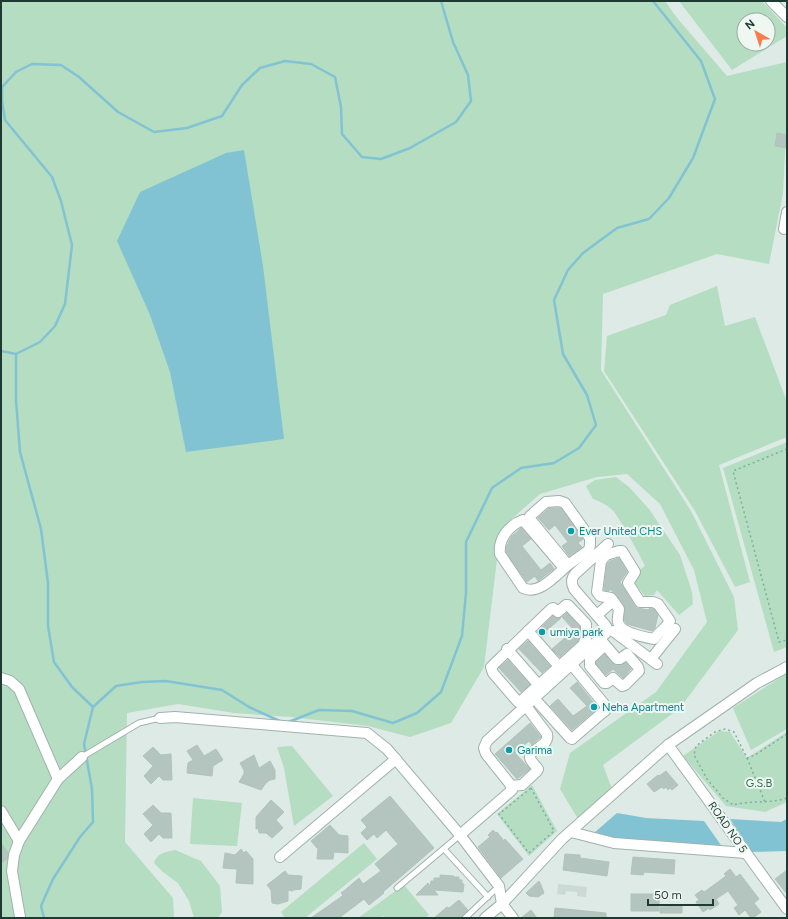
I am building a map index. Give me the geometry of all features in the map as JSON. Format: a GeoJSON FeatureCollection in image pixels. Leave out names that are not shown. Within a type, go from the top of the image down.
{"type":"FeatureCollection","features":[{"type":"Feature","properties":{"kind":"street"},"geometry":{"type":"LineString","coordinates":[[771,1],[787,16]]}},
{"type":"Feature","properties":{"kind":"street"},"geometry":{"type":"LineString","coordinates":[[784,229],[787,212]]}},
{"type":"Feature","properties":{"kind":"street"},"geometry":{"type":"LineString","coordinates":[[566,567],[530,519],[530,516],[546,502],[558,501],[565,503],[590,538],[589,550],[566,567],[541,587],[526,590],[523,588],[500,554],[499,550],[503,536],[511,527],[523,520],[566,567],[574,576]]}},
{"type":"Feature","properties":{"kind":"street"},"geometry":{"type":"LineString","coordinates":[[562,669],[572,665],[610,635],[635,634],[654,639],[659,632],[668,626],[670,621],[658,604],[653,602],[640,602],[628,583],[635,572],[622,552],[619,551],[606,555],[601,561],[597,592],[600,596],[611,598],[619,609],[618,622],[610,635],[590,659],[590,666],[604,683],[607,683],[613,678],[622,686],[625,685],[639,671],[638,667],[627,654],[620,659],[617,659],[610,635],[606,626],[571,584],[572,578],[608,544]]}},
{"type":"Feature","properties":{"kind":"street"},"geometry":{"type":"LineString","coordinates":[[596,615],[613,601]]}},
{"type":"Feature","properties":{"kind":"street"},"geometry":{"type":"LineString","coordinates":[[460,835],[512,790],[511,786],[486,754],[484,748],[487,741],[534,698],[583,645],[586,638],[586,624],[567,605],[558,612],[555,609],[551,609],[507,649],[491,667],[491,670],[518,702],[542,688]]}},
{"type":"Feature","properties":{"kind":"street"},"geometry":{"type":"LineString","coordinates":[[528,630],[562,669]]}},
{"type":"Feature","properties":{"kind":"street"},"geometry":{"type":"LineString","coordinates":[[610,635],[654,662],[675,630]]}},
{"type":"Feature","properties":{"kind":"street"},"geometry":{"type":"LineString","coordinates":[[507,649],[542,688]]}},
{"type":"Feature","properties":{"kind":"street"},"geometry":{"type":"LineString","coordinates":[[534,698],[570,738],[572,738],[602,713],[605,710],[605,705],[572,665]]}},
{"type":"Feature","properties":{"kind":"street"},"geometry":{"type":"LineString","coordinates":[[485,918],[502,904],[562,839],[668,745],[757,683],[787,667]]}},
{"type":"Feature","properties":{"kind":"street"},"geometry":{"type":"LineString","coordinates":[[1,678],[10,681],[20,689],[58,779]]}},
{"type":"Feature","properties":{"kind":"street"},"geometry":{"type":"LineString","coordinates":[[511,786],[522,785],[537,771],[538,769],[530,757],[533,752],[546,742],[548,738],[547,734],[526,706]]}},
{"type":"Feature","properties":{"kind":"street"},"geometry":{"type":"LineString","coordinates":[[160,718],[175,717],[367,733],[387,749],[460,835],[499,886],[502,904],[513,918]]}},
{"type":"Feature","properties":{"kind":"street","name":"ROAD NO 5"},"geometry":{"type":"LineString","coordinates":[[668,745],[718,812],[787,910]]}},
{"type":"Feature","properties":{"kind":"street"},"geometry":{"type":"LineString","coordinates":[[20,917],[12,871],[14,855],[19,842],[58,779],[86,754]]}},
{"type":"Feature","properties":{"kind":"street"},"geometry":{"type":"LineString","coordinates":[[280,857],[396,759]]}},
{"type":"Feature","properties":{"kind":"street"},"geometry":{"type":"LineString","coordinates":[[1,811],[19,842]]}},
{"type":"Feature","properties":{"kind":"street"},"geometry":{"type":"LineString","coordinates":[[571,832],[614,843],[746,853]]}},
{"type":"Feature","properties":{"kind":"lane"},"geometry":{"type":"LineString","coordinates":[[86,754],[140,723],[160,718]]}},
{"type":"Feature","properties":{"kind":"lane"},"geometry":{"type":"LineString","coordinates":[[397,888],[460,835]]}},
{"type":"Feature","properties":{"kind":"lane"},"geometry":{"type":"LineString","coordinates":[[444,849],[488,897]]}},
{"type":"Feature","properties":{"kind":"lane"},"geometry":{"type":"LineString","coordinates":[[465,918],[499,886]]}},
{"type":"Feature","properties":{"kind":"path"},"geometry":{"type":"LineString","coordinates":[[787,449],[733,471],[779,642],[787,640]]}},
{"type":"Feature","properties":{"kind":"path"},"geometry":{"type":"LineString","coordinates":[[765,802],[747,758],[734,732],[725,729],[715,732],[696,746],[694,755],[707,779],[723,798],[733,805],[765,802],[787,798]]}},
{"type":"Feature","properties":{"kind":"path"},"geometry":{"type":"LineString","coordinates":[[747,758],[755,755],[787,734]]}},
{"type":"Feature","properties":{"kind":"path"},"geometry":{"type":"LineString","coordinates":[[531,788],[554,831],[529,853],[499,814],[531,788]]}},
{"type":"Feature","properties":{"kind":"shaded area"},"geometry":{"type":"Polygon","coordinates":[[[558,884],[587,887],[586,897],[577,896],[577,892],[566,891],[565,895],[557,894],[558,884]]]}},
{"type":"Feature","properties":{"kind":"green space"},"geometry":{"type":"Polygon","coordinates":[[[1,1],[665,1],[677,18],[727,76],[787,62],[787,111],[783,193],[769,264],[717,254],[603,294],[601,370],[691,511],[734,597],[738,630],[680,708],[603,765],[612,789],[578,819],[560,789],[570,753],[656,692],[707,622],[694,570],[660,504],[627,474],[597,477],[540,494],[506,524],[498,551],[484,667],[451,723],[410,737],[368,726],[291,717],[234,713],[178,704],[127,713],[125,842],[173,898],[174,918],[1,918],[1,1]]]}},
{"type":"Feature","properties":{"kind":"green space"},"geometry":{"type":"Polygon","coordinates":[[[679,1],[762,1],[772,12],[736,12],[736,52],[761,52],[732,70],[679,1]]]}},
{"type":"Feature","properties":{"kind":"green space"},"geometry":{"type":"Polygon","coordinates":[[[776,16],[787,28],[787,36],[776,43],[776,16]]]}},
{"type":"Feature","properties":{"kind":"green space"},"geometry":{"type":"Polygon","coordinates":[[[717,286],[725,326],[755,317],[787,402],[787,437],[719,465],[750,582],[735,587],[695,511],[604,371],[607,336],[666,315],[670,305],[717,286]]]}},
{"type":"Feature","properties":{"kind":"green space"},"geometry":{"type":"Polygon","coordinates":[[[787,442],[787,647],[774,652],[723,468],[787,442]]]}},
{"type":"Feature","properties":{"kind":"green space"},"geometry":{"type":"Polygon","coordinates":[[[616,477],[629,487],[649,509],[680,555],[692,592],[693,604],[679,615],[657,590],[654,595],[645,596],[630,577],[645,566],[644,563],[616,515],[607,506],[593,499],[586,486],[595,480],[616,477]]]}},
{"type":"Feature","properties":{"kind":"green space"},"geometry":{"type":"Polygon","coordinates":[[[787,673],[787,729],[751,750],[733,708],[787,673]]]}},
{"type":"Feature","properties":{"kind":"green space","name":"G.S.B"},"geometry":{"type":"Polygon","coordinates":[[[719,731],[730,732],[747,758],[787,732],[787,802],[765,812],[726,806],[683,756],[719,731]]]}},
{"type":"Feature","properties":{"kind":"green space"},"geometry":{"type":"Polygon","coordinates":[[[292,746],[333,796],[294,826],[284,768],[277,747],[292,746]]]}},
{"type":"Feature","properties":{"kind":"green space"},"geometry":{"type":"Polygon","coordinates":[[[532,785],[557,831],[529,856],[497,814],[532,785]]]}},
{"type":"Feature","properties":{"kind":"green space"},"geometry":{"type":"Polygon","coordinates":[[[193,798],[242,803],[237,846],[190,844],[193,798]]]}},
{"type":"Feature","properties":{"kind":"green space"},"geometry":{"type":"Polygon","coordinates":[[[364,843],[377,859],[305,918],[285,918],[281,912],[364,843]]]}},
{"type":"Feature","properties":{"kind":"green space"},"geometry":{"type":"Polygon","coordinates":[[[175,850],[201,861],[220,886],[222,912],[218,918],[194,918],[189,901],[178,883],[154,863],[160,855],[165,852],[175,850]]]}},
{"type":"Feature","properties":{"kind":"green space"},"geometry":{"type":"Polygon","coordinates":[[[404,885],[429,915],[425,918],[385,918],[383,916],[380,918],[358,918],[404,885]]]}},
{"type":"Feature","properties":{"kind":"water"},"geometry":{"type":"Polygon","coordinates":[[[244,150],[263,266],[284,439],[186,452],[170,372],[150,315],[117,241],[140,192],[226,153],[244,150]]]}},
{"type":"Feature","properties":{"kind":"water"},"geometry":{"type":"Polygon","coordinates":[[[617,813],[646,818],[704,821],[723,848],[615,840],[594,833],[617,813]]]}},
{"type":"Feature","properties":{"kind":"water"},"geometry":{"type":"Polygon","coordinates":[[[730,819],[781,822],[787,819],[787,851],[752,852],[730,819]]]}},
{"type":"Feature","properties":{"kind":"building"},"geometry":{"type":"Polygon","coordinates":[[[777,133],[787,135],[787,148],[775,146],[777,133]]]}},
{"type":"Feature","properties":{"kind":"building","name":"Ever United CHS"},"geometry":{"type":"Polygon","coordinates":[[[549,508],[561,508],[583,539],[578,543],[582,547],[569,556],[562,546],[568,542],[555,525],[549,530],[538,518],[549,508]]]}},
{"type":"Feature","properties":{"kind":"building"},"geometry":{"type":"Polygon","coordinates":[[[521,528],[531,539],[522,546],[541,570],[550,563],[554,569],[538,581],[535,576],[527,582],[506,552],[507,545],[509,544],[508,543],[511,537],[521,528]]]}},
{"type":"Feature","properties":{"kind":"building"},"geometry":{"type":"Polygon","coordinates":[[[619,558],[627,572],[620,582],[634,605],[637,608],[648,610],[650,608],[654,609],[658,615],[655,628],[652,631],[627,624],[624,620],[624,605],[616,594],[610,589],[609,591],[604,590],[607,564],[610,561],[619,558]]]}},
{"type":"Feature","properties":{"kind":"building"},"geometry":{"type":"Polygon","coordinates":[[[567,613],[580,627],[580,631],[577,633],[580,637],[578,641],[560,657],[552,649],[574,630],[562,617],[567,613]]]}},
{"type":"Feature","properties":{"kind":"building"},"geometry":{"type":"Polygon","coordinates":[[[553,616],[556,618],[561,618],[546,631],[547,633],[542,637],[537,632],[553,616]]]}},
{"type":"Feature","properties":{"kind":"building"},"geometry":{"type":"Polygon","coordinates":[[[528,641],[550,666],[542,673],[519,649],[528,641]]]}},
{"type":"Feature","properties":{"kind":"building"},"geometry":{"type":"Polygon","coordinates":[[[605,654],[616,666],[626,663],[631,669],[623,678],[613,669],[606,675],[596,664],[596,662],[605,654]]]}},
{"type":"Feature","properties":{"kind":"building"},"geometry":{"type":"Polygon","coordinates":[[[508,660],[530,685],[521,692],[499,668],[508,660]]]}},
{"type":"Feature","properties":{"kind":"building","name":"Neha Apartment"},"geometry":{"type":"Polygon","coordinates":[[[577,682],[598,708],[572,730],[550,706],[558,699],[573,716],[587,706],[570,688],[577,682]]]}},
{"type":"Feature","properties":{"kind":"building","name":"Garima"},"geometry":{"type":"Polygon","coordinates":[[[530,723],[541,737],[532,745],[529,741],[515,753],[530,769],[517,779],[495,754],[530,723]]]}},
{"type":"Feature","properties":{"kind":"building"},"geometry":{"type":"Polygon","coordinates":[[[197,745],[204,756],[216,749],[223,760],[213,766],[212,776],[187,773],[188,763],[193,760],[187,751],[197,745]]]}},
{"type":"Feature","properties":{"kind":"building"},"geometry":{"type":"Polygon","coordinates":[[[153,747],[161,755],[171,754],[172,780],[163,780],[159,776],[151,784],[144,776],[153,766],[143,756],[153,747]]]}},
{"type":"Feature","properties":{"kind":"building"},"geometry":{"type":"Polygon","coordinates":[[[254,755],[259,768],[270,761],[275,770],[275,779],[266,783],[261,790],[239,782],[244,774],[244,770],[240,763],[254,755]]]}},
{"type":"Feature","properties":{"kind":"building"},"geometry":{"type":"Polygon","coordinates":[[[666,771],[678,785],[672,790],[670,788],[668,790],[666,787],[664,789],[662,787],[654,792],[647,784],[658,775],[659,776],[666,771]]]}},
{"type":"Feature","properties":{"kind":"building"},"geometry":{"type":"Polygon","coordinates":[[[390,796],[434,848],[369,905],[364,899],[339,918],[311,918],[341,897],[343,895],[341,893],[359,878],[363,884],[381,871],[375,864],[398,844],[386,830],[377,838],[374,834],[367,840],[361,833],[367,827],[361,820],[390,796]]]}},
{"type":"Feature","properties":{"kind":"building"},"geometry":{"type":"Polygon","coordinates":[[[271,800],[284,812],[276,820],[283,828],[272,838],[266,833],[259,833],[258,828],[256,829],[256,817],[271,800]]]}},
{"type":"Feature","properties":{"kind":"building"},"geometry":{"type":"Polygon","coordinates":[[[153,805],[161,813],[171,813],[172,838],[163,838],[159,834],[151,842],[144,834],[153,825],[143,814],[153,805]]]}},
{"type":"Feature","properties":{"kind":"building"},"geometry":{"type":"Polygon","coordinates":[[[330,825],[339,835],[348,836],[348,853],[334,852],[333,859],[317,859],[318,849],[311,841],[330,825]]]}},
{"type":"Feature","properties":{"kind":"building"},"geometry":{"type":"Polygon","coordinates":[[[493,830],[496,833],[497,832],[504,841],[505,839],[523,859],[501,878],[478,847],[490,837],[488,835],[493,830]]]}},
{"type":"Feature","properties":{"kind":"building"},"geometry":{"type":"Polygon","coordinates":[[[1,843],[8,853],[7,859],[1,863],[1,843]]]}},
{"type":"Feature","properties":{"kind":"building"},"geometry":{"type":"Polygon","coordinates":[[[241,849],[244,853],[246,851],[253,859],[253,884],[236,883],[237,869],[223,868],[225,853],[235,855],[241,849]]]}},
{"type":"Feature","properties":{"kind":"building"},"geometry":{"type":"Polygon","coordinates":[[[565,854],[580,855],[580,858],[609,862],[607,876],[563,870],[565,854]]]}},
{"type":"Feature","properties":{"kind":"building"},"geometry":{"type":"Polygon","coordinates":[[[633,857],[675,860],[674,874],[644,872],[643,875],[631,874],[633,857]]]}},
{"type":"Feature","properties":{"kind":"building"},"geometry":{"type":"Polygon","coordinates":[[[730,869],[736,877],[740,874],[759,899],[754,903],[761,912],[753,918],[751,918],[745,910],[739,915],[734,908],[738,905],[728,891],[716,899],[719,904],[710,910],[709,908],[703,912],[696,902],[699,900],[695,895],[702,890],[704,892],[726,876],[724,874],[730,869]]]}},
{"type":"Feature","properties":{"kind":"building"},"geometry":{"type":"Polygon","coordinates":[[[787,870],[787,894],[775,879],[787,870]]]}},
{"type":"Feature","properties":{"kind":"building"},"geometry":{"type":"Polygon","coordinates":[[[285,871],[288,875],[302,876],[301,889],[293,891],[288,890],[288,901],[278,904],[272,903],[271,890],[267,885],[285,871]]]}},
{"type":"Feature","properties":{"kind":"building"},"geometry":{"type":"Polygon","coordinates":[[[440,875],[459,877],[459,880],[462,880],[462,884],[464,884],[463,892],[434,890],[438,895],[416,895],[428,883],[430,886],[431,881],[434,881],[434,878],[440,878],[440,875]]]}},
{"type":"Feature","properties":{"kind":"building"},"geometry":{"type":"Polygon","coordinates":[[[539,881],[544,893],[538,897],[529,896],[526,893],[539,881]]]}},
{"type":"Feature","properties":{"kind":"building"},"geometry":{"type":"Polygon","coordinates":[[[631,894],[659,894],[659,911],[631,911],[631,894]]]}},
{"type":"Feature","properties":{"kind":"building"},"geometry":{"type":"Polygon","coordinates":[[[459,900],[468,910],[461,918],[434,918],[447,907],[449,908],[459,900]]]}},
{"type":"Feature","properties":{"kind":"building"},"geometry":{"type":"Polygon","coordinates":[[[682,906],[682,913],[660,913],[660,907],[682,906]]]}},
{"type":"Feature","properties":{"kind":"building"},"geometry":{"type":"Polygon","coordinates":[[[555,908],[606,913],[606,918],[554,918],[555,908]]]}},
{"type":"Feature","properties":{"kind":"building"},"geometry":{"type":"Polygon","coordinates":[[[531,910],[537,918],[521,918],[531,910]]]}},
{"type":"Feature","properties":{"kind":"waterway"},"geometry":{"type":"LineString","coordinates":[[16,354],[40,342],[55,326],[65,304],[72,245],[61,201],[52,177],[5,120],[2,101],[2,87],[16,72],[32,64],[61,65],[79,77],[118,112],[154,132],[187,128],[222,116],[242,85],[260,68],[285,61],[311,64],[335,77],[341,107],[342,134],[362,157],[381,159],[410,148],[456,122],[471,101],[468,75],[453,42],[441,1]]}},
{"type":"Feature","properties":{"kind":"waterway"},"geometry":{"type":"LineString","coordinates":[[286,723],[319,710],[352,711],[393,723],[417,713],[441,692],[462,636],[466,593],[466,542],[492,488],[521,468],[554,463],[579,448],[596,425],[587,395],[563,354],[554,300],[568,270],[583,253],[617,228],[649,219],[669,198],[693,158],[715,99],[701,61],[653,1]]}},
{"type":"Feature","properties":{"kind":"waterway"},"geometry":{"type":"LineString","coordinates":[[1,351],[16,354],[16,400],[20,452],[41,529],[48,583],[48,626],[54,662],[72,687],[93,707],[84,744],[92,789],[93,822],[80,837],[53,879],[41,906],[44,918]]}},
{"type":"Feature","properties":{"kind":"waterway"},"geometry":{"type":"LineString","coordinates":[[93,707],[116,686],[142,682],[166,681],[222,690],[249,707],[282,722]]}},
{"type":"Feature","properties":{"kind":"place","name":"Ever United CHS"},"geometry":{"type":"Point","coordinates":[571,531]}},
{"type":"Feature","properties":{"kind":"place","name":"umiya park"},"geometry":{"type":"Point","coordinates":[542,632]}},
{"type":"Feature","properties":{"kind":"place","name":"Neha Apartment"},"geometry":{"type":"Point","coordinates":[594,707]}},
{"type":"Feature","properties":{"kind":"place","name":"Garima"},"geometry":{"type":"Point","coordinates":[509,750]}}]}
